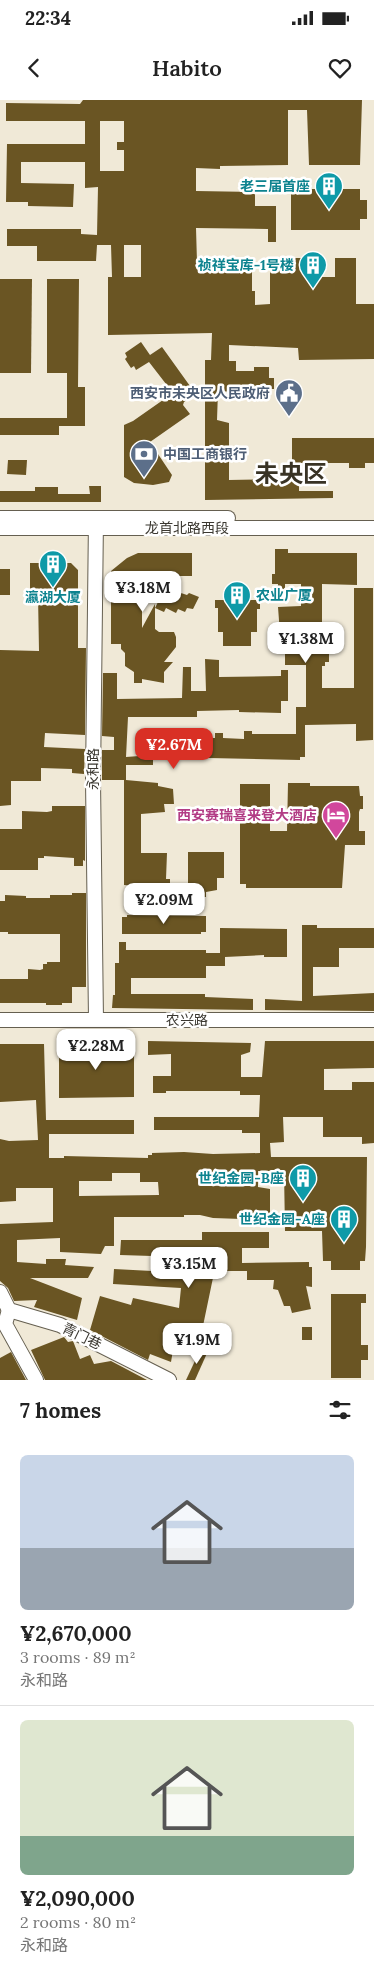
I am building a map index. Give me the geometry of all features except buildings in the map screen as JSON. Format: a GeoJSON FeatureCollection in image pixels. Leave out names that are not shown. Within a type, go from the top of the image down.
{"type":"FeatureCollection","features":[{"type":"Feature","properties":{"kind":"street","name":"龙首北路西段"},"geometry":{"type":"LineString","coordinates":[[0,518],[96,523],[374,528]]}},
{"type":"Feature","properties":{"kind":"street","name":"龙首北路西段"},"geometry":{"type":"LineString","coordinates":[[0,528],[96,523],[374,518]]}},
{"type":"Feature","properties":{"kind":"street","name":"永和路"},"geometry":{"type":"LineString","coordinates":[[96,523],[93,780],[96,1020]]}},
{"type":"Feature","properties":{"kind":"street","name":"农兴路"},"geometry":{"type":"LineString","coordinates":[[0,1020],[374,1020]]}},
{"type":"Feature","properties":{"kind":"street"},"geometry":{"type":"LineString","coordinates":[[0,1292],[9,1310],[5,1324],[36,1380]]}},
{"type":"Feature","properties":{"kind":"street","name":"青门巷"},"geometry":{"type":"LineString","coordinates":[[9,1310],[60,1325],[169,1380]]}},
{"type":"Feature","properties":{"kind":"place","name":"老三届首座"},"geometry":{"type":"Point","coordinates":[329,210]}},
{"type":"Feature","properties":{"kind":"place","name":"祯祥宝库-1号楼"},"geometry":{"type":"Point","coordinates":[313,289]}},
{"type":"Feature","properties":{"kind":"place","name":"西安市未央区人民政府"},"geometry":{"type":"Point","coordinates":[289,417]}},
{"type":"Feature","properties":{"kind":"place","name":"中国工商银行"},"geometry":{"type":"Point","coordinates":[144,478]}},
{"type":"Feature","properties":{"kind":"place","name":"瀛湖大厦"},"geometry":{"type":"Point","coordinates":[53,588]}},
{"type":"Feature","properties":{"kind":"place","name":"农业广厦"},"geometry":{"type":"Point","coordinates":[237,619]}},
{"type":"Feature","properties":{"kind":"place","name":"西安赛瑞喜来登大酒店"},"geometry":{"type":"Point","coordinates":[336,839]}},
{"type":"Feature","properties":{"kind":"place","name":"世纪金园-B座"},"geometry":{"type":"Point","coordinates":[303,1202]}},
{"type":"Feature","properties":{"kind":"place","name":"世纪金园-A座"},"geometry":{"type":"Point","coordinates":[344,1243]}},
{"type":"Feature","properties":{"kind":"district","name":"未央区"},"geometry":{"type":"Point","coordinates":[291,474]}}]}
